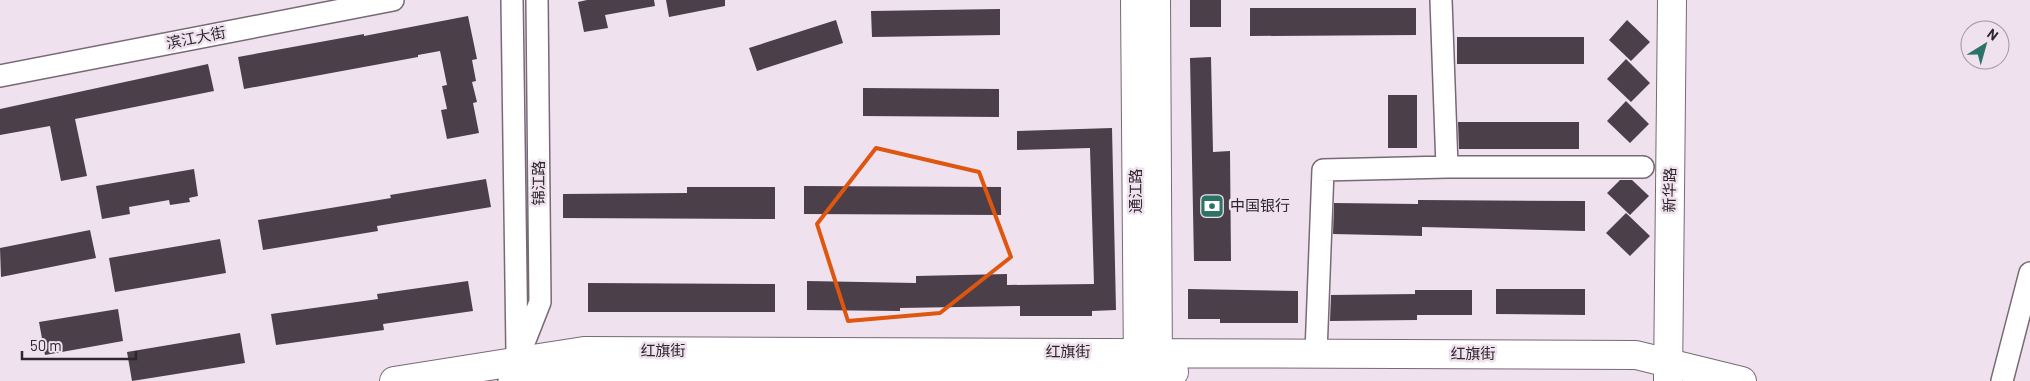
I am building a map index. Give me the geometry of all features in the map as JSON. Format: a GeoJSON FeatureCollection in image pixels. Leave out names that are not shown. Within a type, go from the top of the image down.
{"type":"FeatureCollection","features":[{"type":"Feature","properties":{"kind":"main road","name":"通江路"},"geometry":{"type":"LineString","coordinates":[[1135,0],[1148,368]]}},
{"type":"Feature","properties":{"kind":"main road","name":"通江路"},"geometry":{"type":"LineString","coordinates":[[1148,368],[1156,0]]}},
{"type":"Feature","properties":{"kind":"main road","name":"新华路"},"geometry":{"type":"LineString","coordinates":[[1668,372],[1672,0]]}},
{"type":"Feature","properties":{"kind":"main road","name":"红旗街"},"geometry":{"type":"LineString","coordinates":[[394,381],[518,374],[584,351],[1148,368],[1316,353],[1636,355],[1668,372],[1742,381]]}},
{"type":"Feature","properties":{"kind":"main road"},"geometry":{"type":"LineString","coordinates":[[1148,368],[1639,370],[1668,372]]}},
{"type":"Feature","properties":{"kind":"street","name":"滨江大街"},"geometry":{"type":"LineString","coordinates":[[0,76],[393,0]]}},
{"type":"Feature","properties":{"kind":"street","name":"锦江路"},"geometry":{"type":"LineString","coordinates":[[512,0],[515,302],[518,374]]}},
{"type":"Feature","properties":{"kind":"street","name":"锦江路"},"geometry":{"type":"LineString","coordinates":[[518,374],[540,302],[537,0]]}},
{"type":"Feature","properties":{"kind":"street"},"geometry":{"type":"LineString","coordinates":[[1441,0],[1447,167]]}},
{"type":"Feature","properties":{"kind":"street"},"geometry":{"type":"LineString","coordinates":[[1316,353],[1323,170],[1447,167],[1643,167]]}},
{"type":"Feature","properties":{"kind":"street"},"geometry":{"type":"LineString","coordinates":[[2002,381],[2030,273]]}},
{"type":"Feature","properties":{"kind":"highlighted area"},"geometry":{"type":"Polygon","coordinates":[[[876,148],[979,172],[1011,257],[940,313],[848,321],[817,224],[876,148]]]}},
{"type":"Feature","properties":{"kind":"building"},"geometry":{"type":"Polygon","coordinates":[[[587,0],[654,0],[655,6],[605,15],[608,28],[584,32],[578,2],[587,0]]]}},
{"type":"Feature","properties":{"kind":"building"},"geometry":{"type":"Polygon","coordinates":[[[666,0],[725,0],[725,6],[669,17],[666,0]]]}},
{"type":"Feature","properties":{"kind":"building"},"geometry":{"type":"Polygon","coordinates":[[[1190,0],[1221,0],[1221,27],[1190,27],[1190,0]]]}},
{"type":"Feature","properties":{"kind":"building"},"geometry":{"type":"Polygon","coordinates":[[[1250,8],[1416,8],[1416,35],[1250,36],[1250,8]]]}},
{"type":"Feature","properties":{"kind":"building"},"geometry":{"type":"Polygon","coordinates":[[[1000,9],[1000,35],[872,37],[871,11],[1000,9]]]}},
{"type":"Feature","properties":{"kind":"building"},"geometry":{"type":"Polygon","coordinates":[[[468,16],[477,59],[472,60],[476,81],[472,82],[477,102],[473,103],[479,133],[447,139],[441,110],[447,109],[442,86],[447,85],[440,51],[418,55],[418,57],[244,89],[238,57],[468,16]]]}},
{"type":"Feature","properties":{"kind":"building"},"geometry":{"type":"Polygon","coordinates":[[[836,20],[843,43],[757,71],[749,48],[836,20]]]}},
{"type":"Feature","properties":{"kind":"building"},"geometry":{"type":"Polygon","coordinates":[[[1627,20],[1650,42],[1631,61],[1609,40],[1627,20]]]}},
{"type":"Feature","properties":{"kind":"building"},"geometry":{"type":"Polygon","coordinates":[[[1457,37],[1584,37],[1584,64],[1457,64],[1457,37]]]}},
{"type":"Feature","properties":{"kind":"building","name":"中国银行"},"geometry":{"type":"Polygon","coordinates":[[[1211,57],[1213,152],[1230,151],[1231,261],[1194,261],[1190,58],[1211,57]]]}},
{"type":"Feature","properties":{"kind":"building"},"geometry":{"type":"Polygon","coordinates":[[[1626,59],[1650,83],[1631,102],[1607,79],[1626,59]]]}},
{"type":"Feature","properties":{"kind":"building"},"geometry":{"type":"Polygon","coordinates":[[[208,64],[214,91],[75,119],[87,176],[61,181],[50,126],[0,135],[0,109],[208,64]]]}},
{"type":"Feature","properties":{"kind":"building"},"geometry":{"type":"Polygon","coordinates":[[[863,88],[999,89],[999,117],[863,116],[863,88]]]}},
{"type":"Feature","properties":{"kind":"building"},"geometry":{"type":"Polygon","coordinates":[[[1388,95],[1417,95],[1417,148],[1388,148],[1388,95]]]}},
{"type":"Feature","properties":{"kind":"building"},"geometry":{"type":"Polygon","coordinates":[[[1626,101],[1649,124],[1630,143],[1607,121],[1626,101]]]}},
{"type":"Feature","properties":{"kind":"building"},"geometry":{"type":"Polygon","coordinates":[[[1458,122],[1579,122],[1579,149],[1459,149],[1458,122]]]}},
{"type":"Feature","properties":{"kind":"building"},"geometry":{"type":"Polygon","coordinates":[[[1112,128],[1116,310],[1092,311],[1092,316],[1020,316],[1020,306],[900,308],[900,311],[807,310],[807,281],[916,283],[916,276],[1007,274],[1007,285],[1094,284],[1090,148],[1017,150],[1017,131],[1112,128]]]}},
{"type":"Feature","properties":{"kind":"building"},"geometry":{"type":"Polygon","coordinates":[[[194,169],[198,196],[189,198],[190,202],[170,205],[169,200],[129,207],[130,214],[102,219],[96,186],[194,169]]]}},
{"type":"Feature","properties":{"kind":"building"},"geometry":{"type":"Polygon","coordinates":[[[486,179],[491,207],[377,226],[378,231],[263,250],[258,220],[391,198],[390,195],[486,179]]]}},
{"type":"Feature","properties":{"kind":"building"},"geometry":{"type":"Polygon","coordinates":[[[1620,180],[1632,180],[1649,196],[1630,215],[1607,193],[1620,180]]]}},
{"type":"Feature","properties":{"kind":"building"},"geometry":{"type":"Polygon","coordinates":[[[804,186],[1001,187],[1001,215],[804,214],[804,186]]]}},
{"type":"Feature","properties":{"kind":"building"},"geometry":{"type":"Polygon","coordinates":[[[687,187],[775,187],[775,219],[563,218],[563,194],[687,193],[687,187]]]}},
{"type":"Feature","properties":{"kind":"building"},"geometry":{"type":"Polygon","coordinates":[[[1418,200],[1585,201],[1585,231],[1422,227],[1422,236],[1333,234],[1334,203],[1418,204],[1418,200]]]}},
{"type":"Feature","properties":{"kind":"building"},"geometry":{"type":"Polygon","coordinates":[[[1626,213],[1650,236],[1630,256],[1606,233],[1626,213]]]}},
{"type":"Feature","properties":{"kind":"building"},"geometry":{"type":"Polygon","coordinates":[[[90,230],[96,258],[1,277],[0,248],[90,230]]]}},
{"type":"Feature","properties":{"kind":"building"},"geometry":{"type":"Polygon","coordinates":[[[220,239],[226,273],[115,292],[109,258],[220,239]]]}},
{"type":"Feature","properties":{"kind":"building"},"geometry":{"type":"Polygon","coordinates":[[[468,281],[473,311],[383,324],[384,330],[276,345],[271,314],[378,299],[377,294],[468,281]]]}},
{"type":"Feature","properties":{"kind":"building"},"geometry":{"type":"Polygon","coordinates":[[[588,283],[775,284],[775,312],[588,312],[588,283]]]}},
{"type":"Feature","properties":{"kind":"building"},"geometry":{"type":"Polygon","coordinates":[[[1188,289],[1298,291],[1298,323],[1220,323],[1220,319],[1188,319],[1188,289]]]}},
{"type":"Feature","properties":{"kind":"building"},"geometry":{"type":"Polygon","coordinates":[[[1496,289],[1585,289],[1585,315],[1496,314],[1496,289]]]}},
{"type":"Feature","properties":{"kind":"building"},"geometry":{"type":"Polygon","coordinates":[[[1415,290],[1472,290],[1472,315],[1417,315],[1417,320],[1330,321],[1331,295],[1415,294],[1415,290]]]}},
{"type":"Feature","properties":{"kind":"building"},"geometry":{"type":"Polygon","coordinates":[[[118,309],[123,341],[45,355],[39,322],[118,309]]]}},
{"type":"Feature","properties":{"kind":"building"},"geometry":{"type":"Polygon","coordinates":[[[240,333],[245,363],[132,381],[127,352],[240,333]]]}},
{"type":"Feature","properties":{"kind":"place","name":"中国银行"},"geometry":{"type":"Point","coordinates":[1212,206]}}]}
